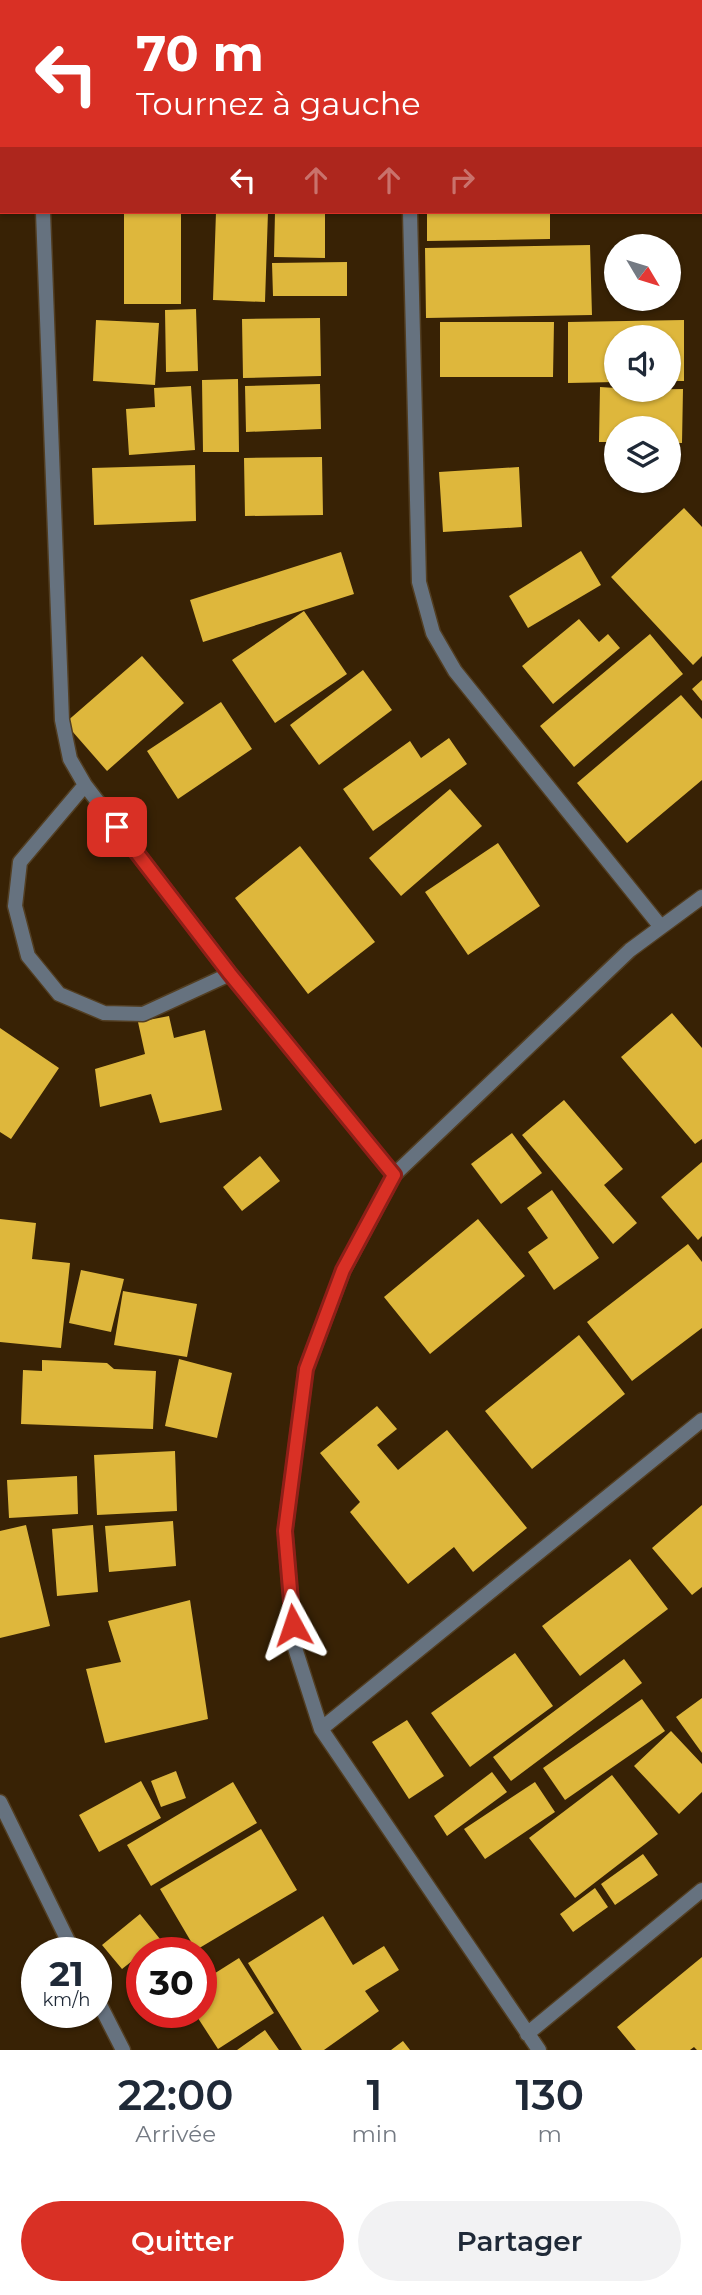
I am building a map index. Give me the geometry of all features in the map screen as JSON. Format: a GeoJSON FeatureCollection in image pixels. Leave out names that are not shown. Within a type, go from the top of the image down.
{"type":"FeatureCollection","features":[{"type":"Feature","properties":{"kind":"street"},"geometry":{"type":"LineString","coordinates":[[43,214],[62,720],[70,759],[85,785],[230,974],[394,1175]]}},
{"type":"Feature","properties":{"kind":"street"},"geometry":{"type":"LineString","coordinates":[[410,214],[419,582],[433,633],[455,671],[662,927]]}},
{"type":"Feature","properties":{"kind":"street"},"geometry":{"type":"LineString","coordinates":[[85,785],[20,862],[15,906],[28,956],[59,995],[104,1013],[143,1014],[230,974]]}},
{"type":"Feature","properties":{"kind":"street"},"geometry":{"type":"LineString","coordinates":[[539,2050],[321,1729],[295,1648],[285,1531],[306,1369],[343,1270],[394,1175],[630,950],[702,897]]}},
{"type":"Feature","properties":{"kind":"street"},"geometry":{"type":"LineString","coordinates":[[321,1729],[702,1420]]}},
{"type":"Feature","properties":{"kind":"street"},"geometry":{"type":"LineString","coordinates":[[0,1802],[66,1937]]}},
{"type":"Feature","properties":{"kind":"street"},"geometry":{"type":"LineString","coordinates":[[527,2034],[702,1890]]}},
{"type":"Feature","properties":{"kind":"street"},"geometry":{"type":"LineString","coordinates":[[112,2028],[123,2050]]}},
{"type":"Feature","properties":{"kind":"building"},"geometry":{"type":"Polygon","coordinates":[[[124,214],[181,214],[181,304],[124,304],[124,214]]]}},
{"type":"Feature","properties":{"kind":"building"},"geometry":{"type":"Polygon","coordinates":[[[216,214],[268,214],[265,302],[213,300],[216,214]]]}},
{"type":"Feature","properties":{"kind":"building"},"geometry":{"type":"Polygon","coordinates":[[[275,214],[325,214],[325,258],[274,257],[275,214]]]}},
{"type":"Feature","properties":{"kind":"building"},"geometry":{"type":"Polygon","coordinates":[[[427,214],[550,214],[550,239],[427,241],[427,214]]]}},
{"type":"Feature","properties":{"kind":"building"},"geometry":{"type":"Polygon","coordinates":[[[590,245],[592,315],[426,318],[425,248],[590,245]]]}},
{"type":"Feature","properties":{"kind":"building"},"geometry":{"type":"Polygon","coordinates":[[[347,262],[347,296],[273,296],[272,263],[347,262]]]}},
{"type":"Feature","properties":{"kind":"building"},"geometry":{"type":"Polygon","coordinates":[[[196,309],[198,371],[166,372],[165,310],[196,309]]]}},
{"type":"Feature","properties":{"kind":"building"},"geometry":{"type":"Polygon","coordinates":[[[320,318],[321,376],[243,378],[242,319],[320,318]]]}},
{"type":"Feature","properties":{"kind":"building"},"geometry":{"type":"Polygon","coordinates":[[[96,320],[159,323],[155,385],[93,381],[96,320]]]}},
{"type":"Feature","properties":{"kind":"building"},"geometry":{"type":"Polygon","coordinates":[[[684,320],[684,381],[681,381],[681,325],[604,325],[604,382],[568,383],[568,322],[684,320]]]}},
{"type":"Feature","properties":{"kind":"building"},"geometry":{"type":"Polygon","coordinates":[[[440,322],[554,322],[553,377],[440,377],[440,322]]]}},
{"type":"Feature","properties":{"kind":"building"},"geometry":{"type":"Polygon","coordinates":[[[238,379],[239,452],[203,452],[202,380],[238,379]]]}},
{"type":"Feature","properties":{"kind":"building"},"geometry":{"type":"Polygon","coordinates":[[[320,384],[321,429],[246,432],[245,386],[320,384]]]}},
{"type":"Feature","properties":{"kind":"building"},"geometry":{"type":"Polygon","coordinates":[[[191,386],[195,450],[129,455],[126,409],[155,407],[154,388],[191,386]]]}},
{"type":"Feature","properties":{"kind":"building"},"geometry":{"type":"Polygon","coordinates":[[[600,387],[604,387],[604,402],[681,402],[683,389],[682,443],[681,416],[604,416],[604,442],[599,442],[600,387]]]}},
{"type":"Feature","properties":{"kind":"building"},"geometry":{"type":"Polygon","coordinates":[[[322,457],[323,515],[245,516],[244,458],[322,457]]]}},
{"type":"Feature","properties":{"kind":"building"},"geometry":{"type":"Polygon","coordinates":[[[195,465],[196,521],[94,525],[92,468],[195,465]]]}},
{"type":"Feature","properties":{"kind":"building"},"geometry":{"type":"Polygon","coordinates":[[[519,467],[522,527],[443,532],[439,472],[519,467]]]}},
{"type":"Feature","properties":{"kind":"building"},"geometry":{"type":"Polygon","coordinates":[[[684,508],[702,527],[702,656],[693,665],[611,577],[684,508]]]}},
{"type":"Feature","properties":{"kind":"building"},"geometry":{"type":"Polygon","coordinates":[[[581,551],[601,585],[528,628],[509,596],[581,551]]]}},
{"type":"Feature","properties":{"kind":"building"},"geometry":{"type":"Polygon","coordinates":[[[341,552],[354,594],[203,642],[190,600],[341,552]]]}},
{"type":"Feature","properties":{"kind":"building"},"geometry":{"type":"Polygon","coordinates":[[[304,611],[347,674],[275,723],[232,660],[304,611]]]}},
{"type":"Feature","properties":{"kind":"building"},"geometry":{"type":"Polygon","coordinates":[[[579,619],[599,642],[608,634],[620,648],[553,704],[522,666],[579,619]]]}},
{"type":"Feature","properties":{"kind":"building"},"geometry":{"type":"Polygon","coordinates":[[[650,634],[683,674],[574,767],[540,726],[650,634]]]}},
{"type":"Feature","properties":{"kind":"building"},"geometry":{"type":"Polygon","coordinates":[[[142,656],[184,703],[107,771],[65,723],[142,656]]]}},
{"type":"Feature","properties":{"kind":"building"},"geometry":{"type":"Polygon","coordinates":[[[363,670],[392,710],[319,765],[290,725],[363,670]]]}},
{"type":"Feature","properties":{"kind":"building"},"geometry":{"type":"Polygon","coordinates":[[[702,680],[702,701],[692,689],[702,680]]]}},
{"type":"Feature","properties":{"kind":"building"},"geometry":{"type":"Polygon","coordinates":[[[681,695],[702,719],[702,780],[627,843],[577,783],[681,695]]]}},
{"type":"Feature","properties":{"kind":"building"},"geometry":{"type":"Polygon","coordinates":[[[221,702],[252,749],[178,799],[147,751],[221,702]]]}},
{"type":"Feature","properties":{"kind":"building"},"geometry":{"type":"Polygon","coordinates":[[[449,738],[467,764],[373,831],[343,789],[410,741],[421,758],[449,738]]]}},
{"type":"Feature","properties":{"kind":"building"},"geometry":{"type":"Polygon","coordinates":[[[450,789],[482,826],[401,896],[369,858],[450,789]]]}},
{"type":"Feature","properties":{"kind":"building"},"geometry":{"type":"Polygon","coordinates":[[[498,843],[540,906],[468,955],[425,892],[498,843]]]}},
{"type":"Feature","properties":{"kind":"building"},"geometry":{"type":"Polygon","coordinates":[[[300,846],[375,942],[308,994],[235,898],[300,846]]]}},
{"type":"Feature","properties":{"kind":"building"},"geometry":{"type":"Polygon","coordinates":[[[672,1013],[702,1048],[702,1139],[695,1144],[621,1057],[672,1013]]]}},
{"type":"Feature","properties":{"kind":"building"},"geometry":{"type":"Polygon","coordinates":[[[169,1016],[174,1038],[205,1030],[222,1110],[160,1123],[151,1094],[100,1107],[95,1069],[145,1054],[138,1022],[169,1016]]]}},
{"type":"Feature","properties":{"kind":"building"},"geometry":{"type":"Polygon","coordinates":[[[0,1028],[59,1068],[11,1139],[0,1132],[0,1028]]]}},
{"type":"Feature","properties":{"kind":"building"},"geometry":{"type":"Polygon","coordinates":[[[564,1100],[623,1169],[604,1185],[637,1223],[613,1244],[522,1135],[564,1100]]]}},
{"type":"Feature","properties":{"kind":"building"},"geometry":{"type":"Polygon","coordinates":[[[512,1133],[542,1173],[501,1204],[471,1164],[512,1133]]]}},
{"type":"Feature","properties":{"kind":"building"},"geometry":{"type":"Polygon","coordinates":[[[260,1156],[280,1181],[242,1211],[223,1187],[260,1156]]]}},
{"type":"Feature","properties":{"kind":"building"},"geometry":{"type":"Polygon","coordinates":[[[702,1162],[702,1236],[698,1240],[661,1197],[702,1162]]]}},
{"type":"Feature","properties":{"kind":"building"},"geometry":{"type":"Polygon","coordinates":[[[552,1190],[599,1258],[554,1290],[528,1252],[548,1238],[527,1208],[552,1190]]]}},
{"type":"Feature","properties":{"kind":"building"},"geometry":{"type":"Polygon","coordinates":[[[0,1219],[36,1223],[32,1259],[70,1263],[61,1348],[0,1342],[0,1219]]]}},
{"type":"Feature","properties":{"kind":"building"},"geometry":{"type":"Polygon","coordinates":[[[478,1219],[525,1276],[430,1354],[384,1297],[478,1219]]]}},
{"type":"Feature","properties":{"kind":"building"},"geometry":{"type":"Polygon","coordinates":[[[688,1244],[702,1262],[702,1328],[632,1381],[587,1322],[688,1244]]]}},
{"type":"Feature","properties":{"kind":"building"},"geometry":{"type":"Polygon","coordinates":[[[81,1270],[124,1279],[111,1332],[69,1323],[81,1270]]]}},
{"type":"Feature","properties":{"kind":"building"},"geometry":{"type":"Polygon","coordinates":[[[123,1291],[197,1304],[187,1357],[114,1345],[123,1291]]]}},
{"type":"Feature","properties":{"kind":"building"},"geometry":{"type":"Polygon","coordinates":[[[579,1335],[625,1394],[532,1469],[485,1411],[579,1335]]]}},
{"type":"Feature","properties":{"kind":"building"},"geometry":{"type":"Polygon","coordinates":[[[179,1359],[232,1373],[217,1438],[165,1426],[179,1359]]]}},
{"type":"Feature","properties":{"kind":"building"},"geometry":{"type":"Polygon","coordinates":[[[42,1360],[107,1363],[114,1369],[156,1371],[153,1429],[21,1424],[23,1370],[42,1371],[42,1360]]]}},
{"type":"Feature","properties":{"kind":"building"},"geometry":{"type":"Polygon","coordinates":[[[377,1406],[397,1429],[377,1445],[398,1470],[447,1430],[527,1528],[473,1572],[454,1547],[408,1584],[350,1512],[360,1502],[320,1453],[377,1406]]]}},
{"type":"Feature","properties":{"kind":"building"},"geometry":{"type":"Polygon","coordinates":[[[175,1451],[177,1511],[97,1515],[94,1455],[175,1451]]]}},
{"type":"Feature","properties":{"kind":"building"},"geometry":{"type":"Polygon","coordinates":[[[77,1476],[78,1514],[9,1518],[7,1480],[77,1476]]]}},
{"type":"Feature","properties":{"kind":"building"},"geometry":{"type":"Polygon","coordinates":[[[702,1505],[702,1587],[692,1595],[652,1548],[702,1505]]]}},
{"type":"Feature","properties":{"kind":"building"},"geometry":{"type":"Polygon","coordinates":[[[173,1521],[176,1566],[109,1572],[105,1526],[173,1521]]]}},
{"type":"Feature","properties":{"kind":"building"},"geometry":{"type":"Polygon","coordinates":[[[26,1525],[50,1626],[0,1638],[0,1531],[26,1525]]]}},
{"type":"Feature","properties":{"kind":"building"},"geometry":{"type":"Polygon","coordinates":[[[93,1525],[98,1592],[57,1596],[52,1529],[93,1525]]]}},
{"type":"Feature","properties":{"kind":"building"},"geometry":{"type":"Polygon","coordinates":[[[630,1559],[668,1609],[580,1676],[542,1626],[630,1559]]]}},
{"type":"Feature","properties":{"kind":"building"},"geometry":{"type":"Polygon","coordinates":[[[190,1600],[208,1719],[105,1743],[86,1669],[121,1662],[108,1621],[190,1600]]]}},
{"type":"Feature","properties":{"kind":"building"},"geometry":{"type":"Polygon","coordinates":[[[515,1653],[553,1706],[470,1767],[431,1713],[515,1653]]]}},
{"type":"Feature","properties":{"kind":"building"},"geometry":{"type":"Polygon","coordinates":[[[624,1659],[642,1683],[511,1781],[493,1757],[624,1659]]]}},
{"type":"Feature","properties":{"kind":"building"},"geometry":{"type":"Polygon","coordinates":[[[702,1698],[702,1753],[676,1717],[702,1698]]]}},
{"type":"Feature","properties":{"kind":"building"},"geometry":{"type":"Polygon","coordinates":[[[642,1699],[665,1731],[565,1800],[543,1768],[642,1699]]]}},
{"type":"Feature","properties":{"kind":"building"},"geometry":{"type":"Polygon","coordinates":[[[407,1720],[444,1776],[409,1799],[372,1742],[407,1720]]]}},
{"type":"Feature","properties":{"kind":"building"},"geometry":{"type":"Polygon","coordinates":[[[671,1731],[702,1764],[702,1792],[679,1814],[634,1766],[671,1731]]]}},
{"type":"Feature","properties":{"kind":"building"},"geometry":{"type":"Polygon","coordinates":[[[176,1771],[186,1798],[161,1807],[151,1781],[176,1771]]]}},
{"type":"Feature","properties":{"kind":"building"},"geometry":{"type":"Polygon","coordinates":[[[492,1772],[507,1792],[447,1836],[434,1816],[492,1772]]]}},
{"type":"Feature","properties":{"kind":"building"},"geometry":{"type":"Polygon","coordinates":[[[612,1775],[658,1834],[575,1898],[529,1838],[612,1775]]]}},
{"type":"Feature","properties":{"kind":"building"},"geometry":{"type":"Polygon","coordinates":[[[141,1781],[161,1818],[99,1852],[79,1815],[141,1781]]]}},
{"type":"Feature","properties":{"kind":"building"},"geometry":{"type":"Polygon","coordinates":[[[233,1782],[257,1823],[151,1886],[127,1845],[233,1782]]]}},
{"type":"Feature","properties":{"kind":"building"},"geometry":{"type":"Polygon","coordinates":[[[535,1782],[555,1812],[485,1859],[464,1829],[535,1782]]]}},
{"type":"Feature","properties":{"kind":"building"},"geometry":{"type":"Polygon","coordinates":[[[261,1829],[297,1890],[217,1938],[188,1937],[160,1889],[261,1829]]]}},
{"type":"Feature","properties":{"kind":"building"},"geometry":{"type":"Polygon","coordinates":[[[643,1854],[658,1875],[615,1905],[601,1884],[643,1854]]]}},
{"type":"Feature","properties":{"kind":"building"},"geometry":{"type":"Polygon","coordinates":[[[595,1888],[608,1907],[573,1932],[560,1914],[595,1888]]]}},
{"type":"Feature","properties":{"kind":"building"},"geometry":{"type":"Polygon","coordinates":[[[140,1914],[158,1937],[126,1937],[126,1966],[122,1969],[112,1957],[112,1937],[140,1914]]]}},
{"type":"Feature","properties":{"kind":"building"},"geometry":{"type":"Polygon","coordinates":[[[323,1916],[353,1965],[384,1946],[399,1970],[365,1991],[379,2011],[324,2050],[302,2050],[248,1963],[323,1916]]]}},
{"type":"Feature","properties":{"kind":"building"},"geometry":{"type":"Polygon","coordinates":[[[702,1957],[702,2050],[694,2047],[690,2050],[636,2050],[617,2027],[702,1957]]]}},
{"type":"Feature","properties":{"kind":"building"},"geometry":{"type":"Polygon","coordinates":[[[239,1958],[274,2013],[218,2049],[204,2028],[217,2028],[217,1972],[239,1958]]]}},
{"type":"Feature","properties":{"kind":"building"},"geometry":{"type":"Polygon","coordinates":[[[265,2030],[279,2050],[237,2050],[265,2030]]]}},
{"type":"Feature","properties":{"kind":"building"},"geometry":{"type":"Polygon","coordinates":[[[403,2041],[410,2050],[391,2050],[403,2041]]]}},
{"type":"Feature","properties":{"kind":"route"},"geometry":{"type":"LineString","coordinates":[[117,827],[230,974],[394,1175],[343,1270],[306,1369],[285,1531],[293,1625]]}}]}
